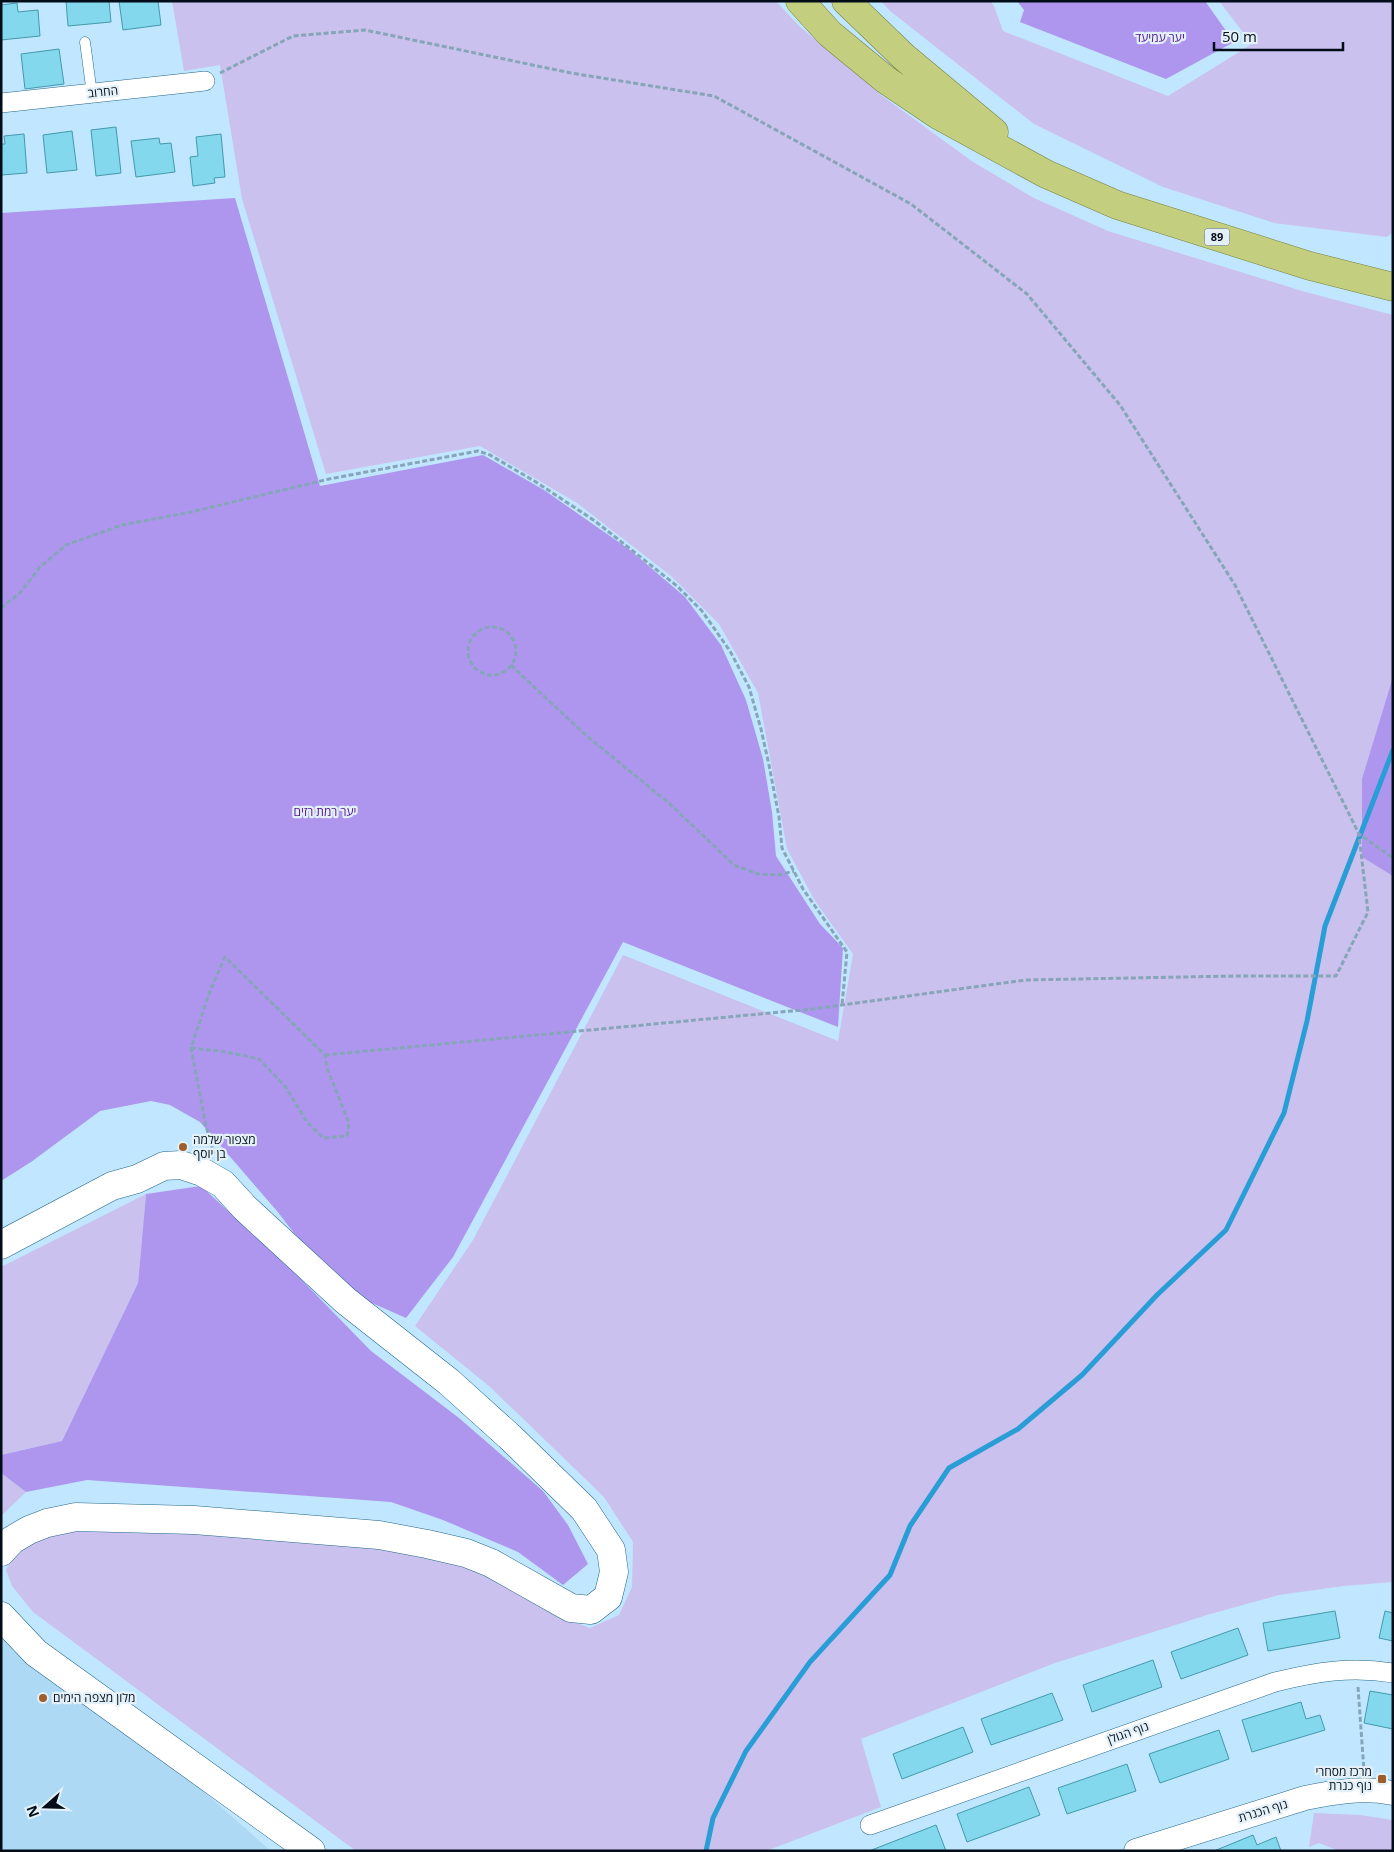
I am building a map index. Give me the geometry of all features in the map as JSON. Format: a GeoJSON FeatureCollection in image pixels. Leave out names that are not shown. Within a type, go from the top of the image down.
{"type":"FeatureCollection","features":[{"type":"Feature","properties":{"kind":"highway","name":"89"},"geometry":{"type":"LineString","coordinates":[[800,1],[830,34],[886,80],[938,115],[1046,174],[1117,205],[1310,266],[1393,287]]}},
{"type":"Feature","properties":{"kind":"highway","name":"89"},"geometry":{"type":"LineString","coordinates":[[846,1],[904,57],[1046,174]]}},
{"type":"Feature","properties":{"kind":"main road"},"geometry":{"type":"LineString","coordinates":[[1,1245],[112,1186],[137,1179],[164,1166],[181,1165],[202,1172],[223,1184],[245,1208],[346,1301],[449,1382],[510,1437],[584,1509],[611,1550],[614,1572],[608,1597],[591,1610],[571,1608],[491,1563],[466,1553],[379,1535],[194,1520],[76,1517],[47,1523],[28,1530],[12,1540],[1,1552]]}},
{"type":"Feature","properties":{"kind":"main road"},"geometry":{"type":"LineString","coordinates":[[1,1616],[36,1653],[311,1851]]}},
{"type":"Feature","properties":{"kind":"street","name":"החרוב"},"geometry":{"type":"LineString","coordinates":[[1,103],[205,81]]}},
{"type":"Feature","properties":{"kind":"street","name":"נוף הגולן"},"geometry":{"type":"LineString","coordinates":[[870,1825],[1275,1682],[1333,1670],[1357,1669],[1393,1673]]}},
{"type":"Feature","properties":{"kind":"street","name":"נוף הכנרת"},"geometry":{"type":"LineString","coordinates":[[1139,1850],[1305,1798],[1365,1789],[1393,1792]]}},
{"type":"Feature","properties":{"kind":"lane"},"geometry":{"type":"LineString","coordinates":[[85,42],[92,94]]}},
{"type":"Feature","properties":{"kind":"path"},"geometry":{"type":"LineString","coordinates":[[205,81],[293,36],[364,30],[571,73],[714,96],[911,204],[1027,294],[1120,405],[1235,585],[1359,834],[1368,912],[1336,976],[1025,980],[842,1005],[325,1055]]}},
{"type":"Feature","properties":{"kind":"path"},"geometry":{"type":"LineString","coordinates":[[1,608],[20,593],[40,567],[66,545],[122,525],[191,512],[329,479],[478,451],[490,455],[536,482],[595,521],[678,586],[702,611],[730,651],[749,687],[761,729],[779,818],[782,848],[803,889],[847,952],[842,1005]]}},
{"type":"Feature","properties":{"kind":"path"},"geometry":{"type":"LineString","coordinates":[[494,627],[508,633],[516,646],[516,654],[511,665],[502,672],[495,674],[480,671],[470,659],[470,644],[473,637],[479,631],[494,627]]}},
{"type":"Feature","properties":{"kind":"path"},"geometry":{"type":"LineString","coordinates":[[511,665],[581,731],[670,806],[734,865],[758,874],[779,875],[794,871]]}},
{"type":"Feature","properties":{"kind":"path"},"geometry":{"type":"LineString","coordinates":[[1359,834],[1393,858]]}},
{"type":"Feature","properties":{"kind":"path"},"geometry":{"type":"LineString","coordinates":[[191,1048],[226,1052],[260,1059],[285,1086],[307,1122],[323,1138],[347,1136],[349,1123],[327,1068],[325,1055],[226,957],[210,991],[191,1048],[206,1126],[223,1184]]}},
{"type":"Feature","properties":{"kind":"path"},"geometry":{"type":"LineString","coordinates":[[1357,1669],[1365,1789]]}},
{"type":"Feature","properties":{"kind":"shaded area"},"geometry":{"type":"Polygon","coordinates":[[[172,1],[776,1],[798,25],[881,95],[973,162],[1034,198],[1108,231],[1302,291],[1393,315],[1393,1582],[1344,1586],[1279,1595],[1207,1615],[1055,1663],[861,1739],[881,1807],[766,1851],[356,1851],[33,1612],[12,1586],[6,1570],[18,1547],[44,1530],[84,1527],[409,1548],[461,1562],[518,1589],[558,1616],[590,1628],[619,1615],[632,1587],[633,1542],[604,1497],[489,1386],[415,1326],[473,1240],[623,955],[838,1041],[853,954],[815,901],[787,849],[758,693],[719,624],[671,576],[577,503],[480,446],[326,474],[242,199],[220,65],[184,71],[172,1]]]}},
{"type":"Feature","properties":{"kind":"shaded area"},"geometry":{"type":"Polygon","coordinates":[[[881,1],[990,1],[994,6],[1003,31],[1168,96],[1252,44],[1219,1],[1393,1],[1393,232],[1387,237],[1274,223],[1163,187],[1034,124],[890,11],[881,1]]]}},
{"type":"Feature","properties":{"kind":"shaded area"},"geometry":{"type":"Polygon","coordinates":[[[146,1194],[138,1283],[62,1441],[1,1455],[1,1267],[146,1194]]]}},
{"type":"Feature","properties":{"kind":"shaded area"},"geometry":{"type":"Polygon","coordinates":[[[1,1473],[26,1492],[1,1516],[1,1473]]]}},
{"type":"Feature","properties":{"kind":"shaded area","name":"מלון מצפה הימים"},"geometry":{"type":"Polygon","coordinates":[[[1,1637],[167,1759],[271,1851],[1,1851],[1,1637]]]}},
{"type":"Feature","properties":{"kind":"shaded area"},"geometry":{"type":"Polygon","coordinates":[[[1314,1813],[1360,1815],[1393,1820],[1393,1851],[1339,1851],[1319,1843],[1309,1847],[1314,1813]]]}},
{"type":"Feature","properties":{"kind":"green space","name":"יער עמיעד"},"geometry":{"type":"Polygon","coordinates":[[[1017,1],[1205,1],[1234,42],[1166,79],[1020,22],[1024,10],[1017,1]]]}},
{"type":"Feature","properties":{"kind":"green space","name":"יער רמת רזים"},"geometry":{"type":"Polygon","coordinates":[[[235,198],[320,486],[483,455],[544,490],[630,550],[685,597],[721,645],[746,700],[763,759],[772,812],[776,856],[820,924],[843,948],[838,1027],[623,942],[453,1257],[406,1318],[347,1292],[317,1263],[277,1211],[200,1122],[170,1105],[151,1101],[100,1111],[31,1162],[1,1181],[1,213],[235,198]]]}},
{"type":"Feature","properties":{"kind":"green space"},"geometry":{"type":"Polygon","coordinates":[[[1393,677],[1393,876],[1362,857],[1362,779],[1393,677]]]}},
{"type":"Feature","properties":{"kind":"green space"},"geometry":{"type":"Polygon","coordinates":[[[201,1186],[291,1269],[371,1351],[459,1418],[543,1491],[568,1525],[588,1564],[563,1585],[518,1552],[443,1520],[391,1502],[87,1480],[26,1492],[1,1473],[1,1455],[62,1441],[138,1283],[146,1194],[201,1186]]]}},
{"type":"Feature","properties":{"kind":"building"},"geometry":{"type":"Polygon","coordinates":[[[66,1],[109,1],[111,22],[68,26],[66,1]]]}},
{"type":"Feature","properties":{"kind":"building"},"geometry":{"type":"Polygon","coordinates":[[[119,1],[158,1],[161,25],[123,30],[119,1]]]}},
{"type":"Feature","properties":{"kind":"building"},"geometry":{"type":"Polygon","coordinates":[[[17,3],[18,12],[38,10],[40,36],[1,40],[1,5],[17,3]]]}},
{"type":"Feature","properties":{"kind":"building"},"geometry":{"type":"Polygon","coordinates":[[[59,49],[64,84],[25,89],[21,54],[59,49]]]}},
{"type":"Feature","properties":{"kind":"building"},"geometry":{"type":"Polygon","coordinates":[[[116,127],[121,173],[96,176],[91,130],[116,127]]]}},
{"type":"Feature","properties":{"kind":"building"},"geometry":{"type":"Polygon","coordinates":[[[72,131],[77,170],[47,173],[43,135],[72,131]]]}},
{"type":"Feature","properties":{"kind":"building"},"geometry":{"type":"Polygon","coordinates":[[[24,134],[27,173],[1,175],[1,144],[5,144],[4,136],[24,134]]]}},
{"type":"Feature","properties":{"kind":"building"},"geometry":{"type":"Polygon","coordinates":[[[221,134],[225,177],[214,178],[215,183],[193,186],[190,157],[198,156],[196,137],[221,134]]]}},
{"type":"Feature","properties":{"kind":"building"},"geometry":{"type":"Polygon","coordinates":[[[159,138],[160,144],[171,143],[175,172],[136,177],[131,141],[159,138]]]}},
{"type":"Feature","properties":{"kind":"building"},"geometry":{"type":"Polygon","coordinates":[[[1335,1611],[1340,1638],[1268,1651],[1263,1623],[1335,1611]]]}},
{"type":"Feature","properties":{"kind":"building"},"geometry":{"type":"Polygon","coordinates":[[[1385,1611],[1393,1613],[1393,1641],[1379,1638],[1385,1611]]]}},
{"type":"Feature","properties":{"kind":"building"},"geometry":{"type":"Polygon","coordinates":[[[1238,1628],[1248,1655],[1181,1679],[1171,1652],[1238,1628]]]}},
{"type":"Feature","properties":{"kind":"building"},"geometry":{"type":"Polygon","coordinates":[[[1153,1660],[1162,1687],[1092,1712],[1083,1685],[1153,1660]]]}},
{"type":"Feature","properties":{"kind":"building"},"geometry":{"type":"Polygon","coordinates":[[[1370,1691],[1393,1695],[1393,1729],[1364,1723],[1370,1691]]]}},
{"type":"Feature","properties":{"kind":"building"},"geometry":{"type":"Polygon","coordinates":[[[1052,1693],[1063,1720],[991,1745],[981,1719],[1052,1693]]]}},
{"type":"Feature","properties":{"kind":"building"},"geometry":{"type":"Polygon","coordinates":[[[1301,1702],[1306,1719],[1320,1715],[1325,1730],[1252,1752],[1242,1720],[1301,1702]]]}},
{"type":"Feature","properties":{"kind":"building"},"geometry":{"type":"Polygon","coordinates":[[[963,1727],[973,1752],[902,1779],[893,1754],[963,1727]]]}},
{"type":"Feature","properties":{"kind":"building"},"geometry":{"type":"Polygon","coordinates":[[[1219,1730],[1229,1759],[1160,1783],[1149,1754],[1219,1730]]]}},
{"type":"Feature","properties":{"kind":"building"},"geometry":{"type":"Polygon","coordinates":[[[1127,1764],[1136,1791],[1067,1814],[1058,1788],[1127,1764]]]}},
{"type":"Feature","properties":{"kind":"building"},"geometry":{"type":"Polygon","coordinates":[[[1029,1787],[1040,1815],[967,1842],[957,1814],[1029,1787]]]}},
{"type":"Feature","properties":{"kind":"building"},"geometry":{"type":"Polygon","coordinates":[[[936,1825],[946,1851],[869,1851],[936,1825]]]}},
{"type":"Feature","properties":{"kind":"building"},"geometry":{"type":"Polygon","coordinates":[[[1253,1835],[1257,1845],[1276,1837],[1281,1851],[1214,1851],[1253,1835]]]}},
{"type":"Feature","properties":{"kind":"waterway"},"geometry":{"type":"LineString","coordinates":[[706,1851],[713,1818],[746,1751],[810,1662],[890,1575],[910,1526],[949,1468],[1018,1429],[1082,1375],[1157,1295],[1226,1230],[1284,1113],[1307,1021],[1325,926],[1393,750]]}},
{"type":"Feature","properties":{"kind":"place","name":"מצפור שלמה בן יוסף"},"geometry":{"type":"Point","coordinates":[183,1147]}},
{"type":"Feature","properties":{"kind":"place","name":"מלון מצפה הימים"},"geometry":{"type":"Point","coordinates":[43,1698]}},
{"type":"Feature","properties":{"kind":"place","name":"מרכז מסחרי נוף כנרת"},"geometry":{"type":"Point","coordinates":[1382,1779]}}]}
